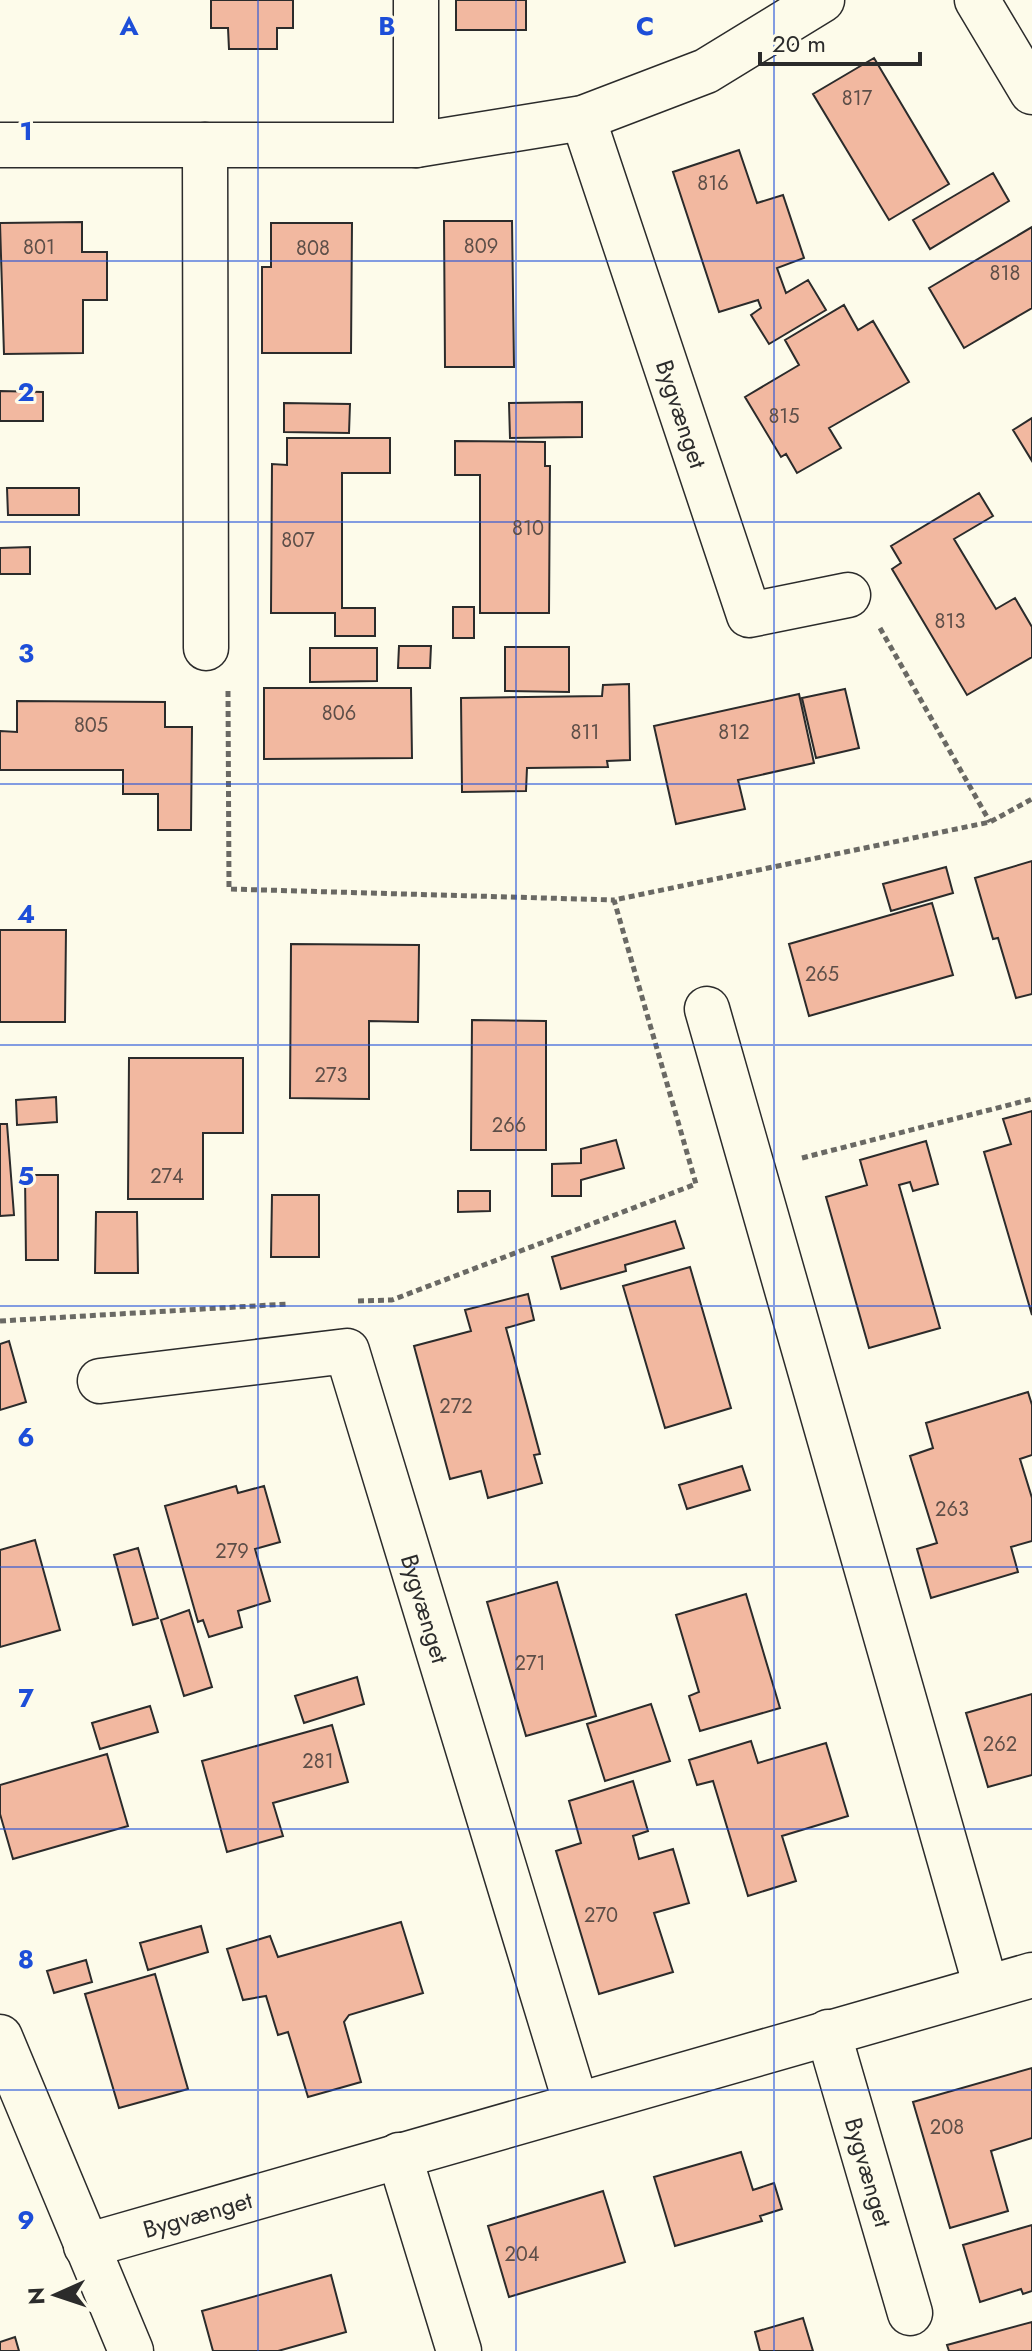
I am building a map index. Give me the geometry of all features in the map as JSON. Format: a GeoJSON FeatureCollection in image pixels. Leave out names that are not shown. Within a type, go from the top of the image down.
{"type":"FeatureCollection","features":[{"type":"Feature","properties":{"kind":"street"},"geometry":{"type":"LineString","coordinates":[[416,0],[416,145]]}},
{"type":"Feature","properties":{"kind":"street"},"geometry":{"type":"LineString","coordinates":[[0,145],[416,145],[583,118],[706,71],[822,0]]}},
{"type":"Feature","properties":{"kind":"street"},"geometry":{"type":"LineString","coordinates":[[977,0],[1032,92]]}},
{"type":"Feature","properties":{"kind":"street","name":"Bygvænget"},"geometry":{"type":"LineString","coordinates":[[583,118],[749,615],[848,595]]}},
{"type":"Feature","properties":{"kind":"street"},"geometry":{"type":"LineString","coordinates":[[205,145],[206,648]]}},
{"type":"Feature","properties":{"kind":"street"},"geometry":{"type":"LineString","coordinates":[[707,1009],[986,1987]]}},
{"type":"Feature","properties":{"kind":"street","name":"Bygvænget"},"geometry":{"type":"LineString","coordinates":[[100,1381],[347,1351],[576,2104]]}},
{"type":"Feature","properties":{"kind":"street","name":"Bygvænget"},"geometry":{"type":"LineString","coordinates":[[86,2246],[1032,1975]]}},
{"type":"Feature","properties":{"kind":"street","name":"Bygvænget"},"geometry":{"type":"LineString","coordinates":[[828,2032],[910,2313]]}},
{"type":"Feature","properties":{"kind":"street"},"geometry":{"type":"LineString","coordinates":[[0,2037],[131,2351]]}},
{"type":"Feature","properties":{"kind":"street"},"geometry":{"type":"LineString","coordinates":[[399,2155],[459,2351]]}},
{"type":"Feature","properties":{"kind":"path"},"geometry":{"type":"LineString","coordinates":[[848,595],[882,631],[990,822]]}},
{"type":"Feature","properties":{"kind":"path"},"geometry":{"type":"LineString","coordinates":[[206,648],[228,668],[229,889],[614,900],[990,822],[1032,799]]}},
{"type":"Feature","properties":{"kind":"path"},"geometry":{"type":"LineString","coordinates":[[614,900],[696,1184]]}},
{"type":"Feature","properties":{"kind":"path"},"geometry":{"type":"LineString","coordinates":[[351,1301],[392,1300],[696,1184],[1032,1099]]}},
{"type":"Feature","properties":{"kind":"path"},"geometry":{"type":"LineString","coordinates":[[0,1321],[292,1304]]}},
{"type":"Feature","properties":{"kind":"building"},"geometry":{"type":"Polygon","coordinates":[[[211,0],[293,0],[293,28],[277,28],[277,49],[229,49],[228,28],[211,28],[211,0]]]}},
{"type":"Feature","properties":{"kind":"building"},"geometry":{"type":"Polygon","coordinates":[[[456,0],[526,0],[526,30],[456,30],[456,0]]]}},
{"type":"Feature","properties":{"kind":"building"},"geometry":{"type":"Polygon","coordinates":[[[874,58],[949,184],[889,220],[813,94],[874,58]]]}},
{"type":"Feature","properties":{"kind":"building"},"geometry":{"type":"Polygon","coordinates":[[[739,150],[757,203],[783,195],[804,258],[777,268],[786,293],[808,280],[826,310],[769,344],[751,315],[761,308],[758,300],[719,312],[673,172],[739,150]]]}},
{"type":"Feature","properties":{"kind":"building"},"geometry":{"type":"Polygon","coordinates":[[[993,173],[1009,201],[930,249],[913,220],[993,173]]]}},
{"type":"Feature","properties":{"kind":"building"},"geometry":{"type":"Polygon","coordinates":[[[444,221],[512,221],[514,367],[445,367],[444,221]]]}},
{"type":"Feature","properties":{"kind":"building"},"geometry":{"type":"Polygon","coordinates":[[[82,222],[82,252],[107,252],[107,300],[83,300],[83,353],[4,354],[0,223],[82,222]]]}},
{"type":"Feature","properties":{"kind":"building"},"geometry":{"type":"Polygon","coordinates":[[[271,223],[352,223],[351,353],[262,353],[262,267],[271,267],[271,223]]]}},
{"type":"Feature","properties":{"kind":"building"},"geometry":{"type":"Polygon","coordinates":[[[1032,227],[1032,308],[964,348],[929,288],[1032,227]]]}},
{"type":"Feature","properties":{"kind":"building"},"geometry":{"type":"Polygon","coordinates":[[[844,305],[858,330],[873,321],[909,382],[829,428],[841,448],[797,473],[786,454],[781,457],[745,397],[799,365],[785,340],[844,305]]]}},
{"type":"Feature","properties":{"kind":"building"},"geometry":{"type":"Polygon","coordinates":[[[0,391],[43,392],[43,421],[0,421],[0,391]]]}},
{"type":"Feature","properties":{"kind":"building"},"geometry":{"type":"Polygon","coordinates":[[[582,402],[582,437],[510,438],[509,403],[582,402]]]}},
{"type":"Feature","properties":{"kind":"building"},"geometry":{"type":"Polygon","coordinates":[[[284,403],[350,404],[349,433],[284,432],[284,403]]]}},
{"type":"Feature","properties":{"kind":"building"},"geometry":{"type":"Polygon","coordinates":[[[1032,418],[1032,461],[1013,430],[1032,418]]]}},
{"type":"Feature","properties":{"kind":"building"},"geometry":{"type":"Polygon","coordinates":[[[287,438],[390,438],[390,473],[342,473],[342,608],[375,608],[375,636],[335,636],[335,613],[271,613],[272,464],[287,465],[287,438]]]}},
{"type":"Feature","properties":{"kind":"building"},"geometry":{"type":"Polygon","coordinates":[[[455,441],[545,442],[545,466],[550,466],[549,613],[480,613],[480,475],[455,475],[455,441]]]}},
{"type":"Feature","properties":{"kind":"building"},"geometry":{"type":"Polygon","coordinates":[[[7,488],[79,488],[79,515],[8,515],[7,488]]]}},
{"type":"Feature","properties":{"kind":"building"},"geometry":{"type":"Polygon","coordinates":[[[979,493],[993,516],[954,539],[996,609],[1015,598],[1032,627],[1032,657],[967,695],[892,569],[901,563],[891,546],[979,493]]]}},
{"type":"Feature","properties":{"kind":"building"},"geometry":{"type":"Polygon","coordinates":[[[30,547],[30,574],[0,574],[0,548],[30,547]]]}},
{"type":"Feature","properties":{"kind":"building"},"geometry":{"type":"Polygon","coordinates":[[[453,607],[474,607],[474,638],[453,638],[453,607]]]}},
{"type":"Feature","properties":{"kind":"building"},"geometry":{"type":"Polygon","coordinates":[[[399,646],[431,646],[430,668],[398,668],[399,646]]]}},
{"type":"Feature","properties":{"kind":"building"},"geometry":{"type":"Polygon","coordinates":[[[505,647],[569,647],[569,692],[505,691],[505,647]]]}},
{"type":"Feature","properties":{"kind":"building"},"geometry":{"type":"Polygon","coordinates":[[[310,648],[377,648],[377,681],[310,682],[310,648]]]}},
{"type":"Feature","properties":{"kind":"building"},"geometry":{"type":"Polygon","coordinates":[[[629,684],[630,760],[607,761],[608,767],[527,768],[526,791],[462,792],[461,698],[602,696],[603,685],[629,684]]]}},
{"type":"Feature","properties":{"kind":"building"},"geometry":{"type":"Polygon","coordinates":[[[264,688],[411,688],[412,758],[264,759],[264,688]]]}},
{"type":"Feature","properties":{"kind":"building"},"geometry":{"type":"Polygon","coordinates":[[[845,689],[859,748],[816,758],[802,698],[845,689]]]}},
{"type":"Feature","properties":{"kind":"building"},"geometry":{"type":"Polygon","coordinates":[[[799,694],[814,763],[738,780],[745,809],[676,824],[654,726],[799,694]]]}},
{"type":"Feature","properties":{"kind":"building"},"geometry":{"type":"Polygon","coordinates":[[[17,701],[165,702],[165,727],[192,727],[191,830],[158,830],[158,794],[123,794],[123,770],[0,770],[0,731],[17,732],[17,701]]]}},
{"type":"Feature","properties":{"kind":"building"},"geometry":{"type":"Polygon","coordinates":[[[1032,861],[1032,994],[1016,998],[998,938],[993,939],[975,878],[1032,861]]]}},
{"type":"Feature","properties":{"kind":"building"},"geometry":{"type":"Polygon","coordinates":[[[946,867],[953,893],[891,911],[883,884],[946,867]]]}},
{"type":"Feature","properties":{"kind":"building"},"geometry":{"type":"Polygon","coordinates":[[[932,903],[953,975],[809,1016],[789,944],[932,903]]]}},
{"type":"Feature","properties":{"kind":"building"},"geometry":{"type":"Polygon","coordinates":[[[0,930],[66,930],[65,1022],[0,1022],[0,930]]]}},
{"type":"Feature","properties":{"kind":"building"},"geometry":{"type":"Polygon","coordinates":[[[291,944],[419,945],[418,1022],[369,1021],[369,1099],[290,1098],[291,944]]]}},
{"type":"Feature","properties":{"kind":"building"},"geometry":{"type":"Polygon","coordinates":[[[472,1020],[546,1021],[546,1150],[471,1150],[472,1020]]]}},
{"type":"Feature","properties":{"kind":"building"},"geometry":{"type":"Polygon","coordinates":[[[129,1058],[243,1058],[243,1133],[203,1133],[203,1199],[128,1199],[129,1058]]]}},
{"type":"Feature","properties":{"kind":"building"},"geometry":{"type":"Polygon","coordinates":[[[56,1097],[57,1122],[17,1125],[16,1100],[56,1097]]]}},
{"type":"Feature","properties":{"kind":"building"},"geometry":{"type":"Polygon","coordinates":[[[1032,1111],[1032,1315],[984,1152],[1011,1144],[1003,1119],[1032,1111]]]}},
{"type":"Feature","properties":{"kind":"building"},"geometry":{"type":"Polygon","coordinates":[[[0,1124],[7,1124],[14,1215],[0,1216],[0,1124]]]}},
{"type":"Feature","properties":{"kind":"building"},"geometry":{"type":"Polygon","coordinates":[[[616,1140],[624,1168],[581,1180],[581,1196],[552,1196],[552,1164],[581,1163],[581,1149],[616,1140]]]}},
{"type":"Feature","properties":{"kind":"building"},"geometry":{"type":"Polygon","coordinates":[[[926,1141],[938,1184],[913,1191],[910,1182],[899,1185],[940,1328],[869,1348],[826,1197],[867,1185],[860,1160],[926,1141]]]}},
{"type":"Feature","properties":{"kind":"building"},"geometry":{"type":"Polygon","coordinates":[[[25,1175],[58,1175],[58,1260],[26,1260],[25,1175]]]}},
{"type":"Feature","properties":{"kind":"building"},"geometry":{"type":"Polygon","coordinates":[[[458,1191],[490,1191],[490,1211],[458,1212],[458,1191]]]}},
{"type":"Feature","properties":{"kind":"building"},"geometry":{"type":"Polygon","coordinates":[[[272,1195],[319,1195],[319,1257],[271,1257],[272,1195]]]}},
{"type":"Feature","properties":{"kind":"building"},"geometry":{"type":"Polygon","coordinates":[[[96,1212],[137,1212],[138,1273],[95,1273],[96,1212]]]}},
{"type":"Feature","properties":{"kind":"building"},"geometry":{"type":"Polygon","coordinates":[[[675,1221],[684,1248],[625,1265],[626,1271],[561,1289],[552,1257],[675,1221]]]}},
{"type":"Feature","properties":{"kind":"building"},"geometry":{"type":"Polygon","coordinates":[[[690,1267],[731,1408],[665,1428],[623,1286],[690,1267]]]}},
{"type":"Feature","properties":{"kind":"building"},"geometry":{"type":"Polygon","coordinates":[[[528,1294],[534,1320],[506,1328],[540,1454],[534,1455],[542,1483],[488,1498],[481,1471],[450,1479],[414,1346],[471,1331],[465,1310],[528,1294]]]}},
{"type":"Feature","properties":{"kind":"building"},"geometry":{"type":"Polygon","coordinates":[[[9,1341],[26,1402],[0,1410],[0,1344],[9,1341]]]}},
{"type":"Feature","properties":{"kind":"building"},"geometry":{"type":"Polygon","coordinates":[[[1028,1392],[1032,1405],[1032,1455],[1020,1459],[1032,1498],[1032,1541],[1011,1547],[1018,1572],[931,1598],[917,1549],[937,1543],[910,1456],[933,1448],[926,1423],[1028,1392]]]}},
{"type":"Feature","properties":{"kind":"building"},"geometry":{"type":"Polygon","coordinates":[[[742,1466],[750,1490],[687,1509],[679,1485],[742,1466]]]}},
{"type":"Feature","properties":{"kind":"building"},"geometry":{"type":"Polygon","coordinates":[[[236,1486],[238,1493],[264,1486],[280,1542],[255,1549],[270,1601],[238,1611],[242,1627],[209,1637],[203,1620],[198,1622],[165,1506],[236,1486]]]}},
{"type":"Feature","properties":{"kind":"building"},"geometry":{"type":"Polygon","coordinates":[[[35,1540],[60,1630],[0,1647],[0,1550],[35,1540]]]}},
{"type":"Feature","properties":{"kind":"building"},"geometry":{"type":"Polygon","coordinates":[[[138,1548],[158,1618],[133,1625],[114,1555],[138,1548]]]}},
{"type":"Feature","properties":{"kind":"building"},"geometry":{"type":"Polygon","coordinates":[[[557,1582],[596,1716],[526,1736],[487,1602],[557,1582]]]}},
{"type":"Feature","properties":{"kind":"building"},"geometry":{"type":"Polygon","coordinates":[[[746,1594],[780,1708],[700,1731],[689,1696],[699,1692],[676,1615],[746,1594]]]}},
{"type":"Feature","properties":{"kind":"building"},"geometry":{"type":"Polygon","coordinates":[[[189,1610],[212,1687],[184,1696],[161,1620],[189,1610]]]}},
{"type":"Feature","properties":{"kind":"building"},"geometry":{"type":"Polygon","coordinates":[[[357,1677],[364,1704],[304,1723],[295,1696],[357,1677]]]}},
{"type":"Feature","properties":{"kind":"building"},"geometry":{"type":"Polygon","coordinates":[[[1032,1694],[1032,1775],[988,1787],[966,1713],[1032,1694]]]}},
{"type":"Feature","properties":{"kind":"building"},"geometry":{"type":"Polygon","coordinates":[[[651,1704],[670,1761],[605,1781],[587,1724],[651,1704]]]}},
{"type":"Feature","properties":{"kind":"building"},"geometry":{"type":"Polygon","coordinates":[[[150,1706],[158,1732],[100,1749],[92,1723],[150,1706]]]}},
{"type":"Feature","properties":{"kind":"building"},"geometry":{"type":"Polygon","coordinates":[[[332,1725],[348,1782],[273,1803],[283,1836],[227,1852],[202,1761],[332,1725]]]}},
{"type":"Feature","properties":{"kind":"building"},"geometry":{"type":"Polygon","coordinates":[[[751,1741],[758,1763],[826,1743],[848,1816],[782,1836],[796,1881],[748,1896],[713,1781],[697,1785],[689,1760],[751,1741]]]}},
{"type":"Feature","properties":{"kind":"building"},"geometry":{"type":"Polygon","coordinates":[[[107,1754],[128,1826],[13,1859],[0,1814],[0,1785],[107,1754]]]}},
{"type":"Feature","properties":{"kind":"building"},"geometry":{"type":"Polygon","coordinates":[[[633,1781],[648,1831],[633,1836],[639,1859],[673,1849],[689,1903],[654,1913],[673,1972],[599,1994],[556,1851],[581,1843],[569,1801],[633,1781]]]}},
{"type":"Feature","properties":{"kind":"building"},"geometry":{"type":"Polygon","coordinates":[[[401,1922],[423,1993],[349,2015],[344,2022],[361,2082],[308,2097],[288,2032],[278,2035],[266,1996],[243,2000],[227,1949],[270,1936],[278,1957],[401,1922]]]}},
{"type":"Feature","properties":{"kind":"building"},"geometry":{"type":"Polygon","coordinates":[[[201,1926],[208,1952],[148,1970],[140,1943],[201,1926]]]}},
{"type":"Feature","properties":{"kind":"building"},"geometry":{"type":"Polygon","coordinates":[[[86,1960],[92,1982],[54,1993],[47,1971],[86,1960]]]}},
{"type":"Feature","properties":{"kind":"building"},"geometry":{"type":"Polygon","coordinates":[[[155,1974],[188,2089],[119,2108],[85,1994],[155,1974]]]}},
{"type":"Feature","properties":{"kind":"building"},"geometry":{"type":"Polygon","coordinates":[[[1032,2068],[1032,2138],[991,2151],[1008,2211],[950,2228],[913,2102],[1032,2068]]]}},
{"type":"Feature","properties":{"kind":"building"},"geometry":{"type":"Polygon","coordinates":[[[741,2152],[753,2190],[774,2183],[782,2209],[760,2216],[762,2221],[675,2246],[654,2177],[741,2152]]]}},
{"type":"Feature","properties":{"kind":"building"},"geometry":{"type":"Polygon","coordinates":[[[603,2191],[625,2262],[509,2297],[488,2226],[603,2191]]]}},
{"type":"Feature","properties":{"kind":"building"},"geometry":{"type":"Polygon","coordinates":[[[1032,2225],[1032,2291],[1023,2294],[1021,2289],[980,2302],[963,2245],[1032,2225]]]}},
{"type":"Feature","properties":{"kind":"building"},"geometry":{"type":"Polygon","coordinates":[[[331,2275],[346,2332],[278,2351],[213,2351],[202,2311],[331,2275]]]}},
{"type":"Feature","properties":{"kind":"building"},"geometry":{"type":"Polygon","coordinates":[[[803,2318],[813,2351],[760,2351],[755,2332],[803,2318]]]}},
{"type":"Feature","properties":{"kind":"building"},"geometry":{"type":"Polygon","coordinates":[[[1032,2322],[1032,2351],[949,2351],[947,2345],[1032,2322]]]}},
{"type":"Feature","properties":{"kind":"building"},"geometry":{"type":"Polygon","coordinates":[[[15,2337],[19,2351],[0,2351],[0,2342],[15,2337]]]}}]}
